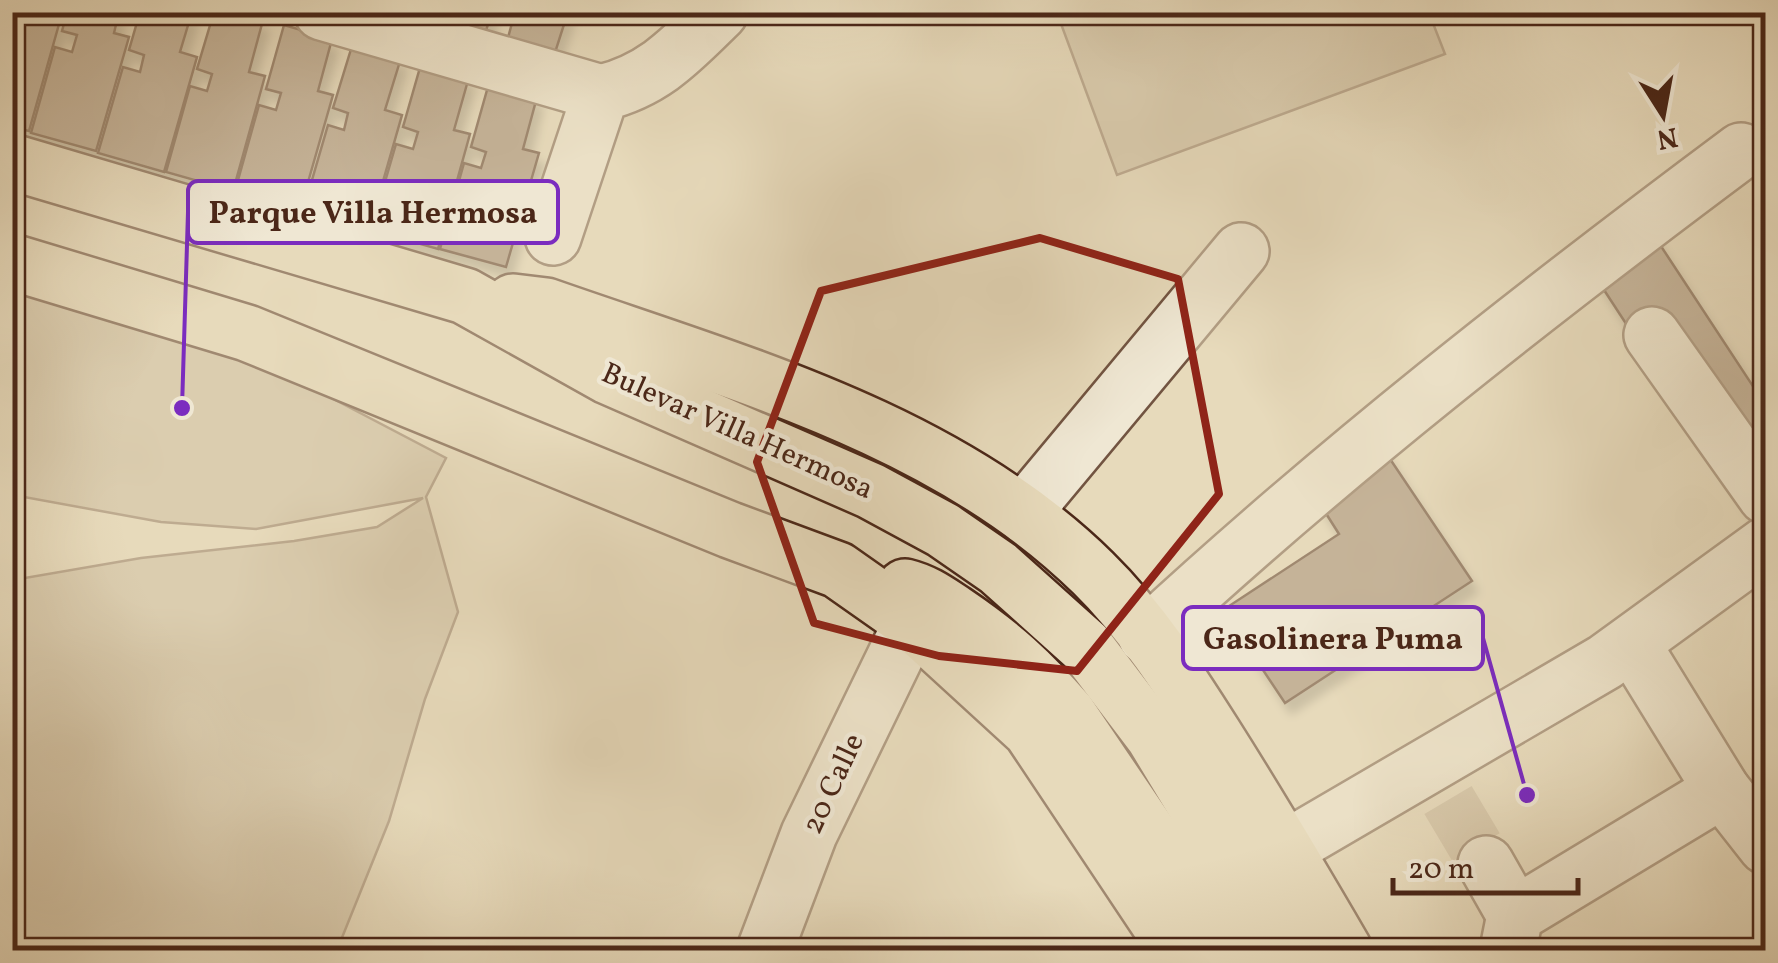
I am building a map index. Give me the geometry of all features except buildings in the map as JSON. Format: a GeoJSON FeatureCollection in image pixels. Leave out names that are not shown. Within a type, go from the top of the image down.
{"type":"FeatureCollection","features":[{"type":"Feature","properties":{"kind":"main road","name":"Bulevar Villa Hermosa"},"geometry":{"type":"LineString","coordinates":[[12,162],[485,306],[608,376],[871,491],[943,530],[998,568],[1085,646],[1154,737],[1284,950]]}},
{"type":"Feature","properties":{"kind":"main road"},"geometry":{"type":"LineString","coordinates":[[12,262],[247,334],[730,530],[839,571],[921,591],[1021,661],[1068,714],[1228,950]]}},
{"type":"Feature","properties":{"kind":"main road"},"geometry":{"type":"LineString","coordinates":[[485,306],[546,306],[834,411],[915,448],[1025,516],[1096,575],[1174,671],[1344,950]]}},
{"type":"Feature","properties":{"kind":"main road"},"geometry":{"type":"LineString","coordinates":[[839,571],[912,622],[1032,731],[1177,950]]}},
{"type":"Feature","properties":{"kind":"street"},"geometry":{"type":"LineString","coordinates":[[322,12],[601,93],[646,78],[671,60],[720,12]]}},
{"type":"Feature","properties":{"kind":"street"},"geometry":{"type":"LineString","coordinates":[[553,236],[601,93]]}},
{"type":"Feature","properties":{"kind":"street"},"geometry":{"type":"LineString","coordinates":[[1146,636],[1347,459],[1741,151]]}},
{"type":"Feature","properties":{"kind":"street"},"geometry":{"type":"LineString","coordinates":[[1025,516],[1040,490],[1241,250]]}},
{"type":"Feature","properties":{"kind":"street"},"geometry":{"type":"LineString","coordinates":[[1652,335],[1766,496]]}},
{"type":"Feature","properties":{"kind":"street"},"geometry":{"type":"LineString","coordinates":[[1285,849],[1438,784],[1766,545]]}},
{"type":"Feature","properties":{"kind":"street","name":"20 Calle"},"geometry":{"type":"LineString","coordinates":[[765,950],[809,834],[912,622]]}},
{"type":"Feature","properties":{"kind":"street"},"geometry":{"type":"LineString","coordinates":[[1632,644],[1722,790],[1766,846]]}},
{"type":"Feature","properties":{"kind":"street"},"geometry":{"type":"LineString","coordinates":[[1486,864],[1512,933],[1722,790]]}},
{"type":"Feature","properties":{"kind":"highlighted area"},"geometry":{"type":"Polygon","coordinates":[[[1040,238],[1178,279],[1219,494],[1077,671],[939,656],[814,623],[757,462],[821,291],[1040,238]]]}},
{"type":"Feature","properties":{"kind":"shaded area"},"geometry":{"type":"Polygon","coordinates":[[[1057,13],[1429,13],[1445,54],[1117,175],[1057,13]]]}},
{"type":"Feature","properties":{"kind":"shaded area"},"geometry":{"type":"Polygon","coordinates":[[[12,285],[257,359],[446,458],[426,497],[458,612],[425,699],[389,821],[337,950],[13,950],[13,580],[141,558],[294,541],[377,527],[423,498],[256,529],[161,522],[13,495],[12,285]]]}},
{"type":"Feature","properties":{"kind":"tunnel"},"geometry":{"type":"LineString","coordinates":[[1448,800],[1486,864]]}},
{"type":"Feature","properties":{"kind":"place","name":"Parque Villa Hermosa"},"geometry":{"type":"Point","coordinates":[182,408]}},
{"type":"Feature","properties":{"kind":"place","name":"Gasolinera Puma"},"geometry":{"type":"Point","coordinates":[1527,795]}}]}
